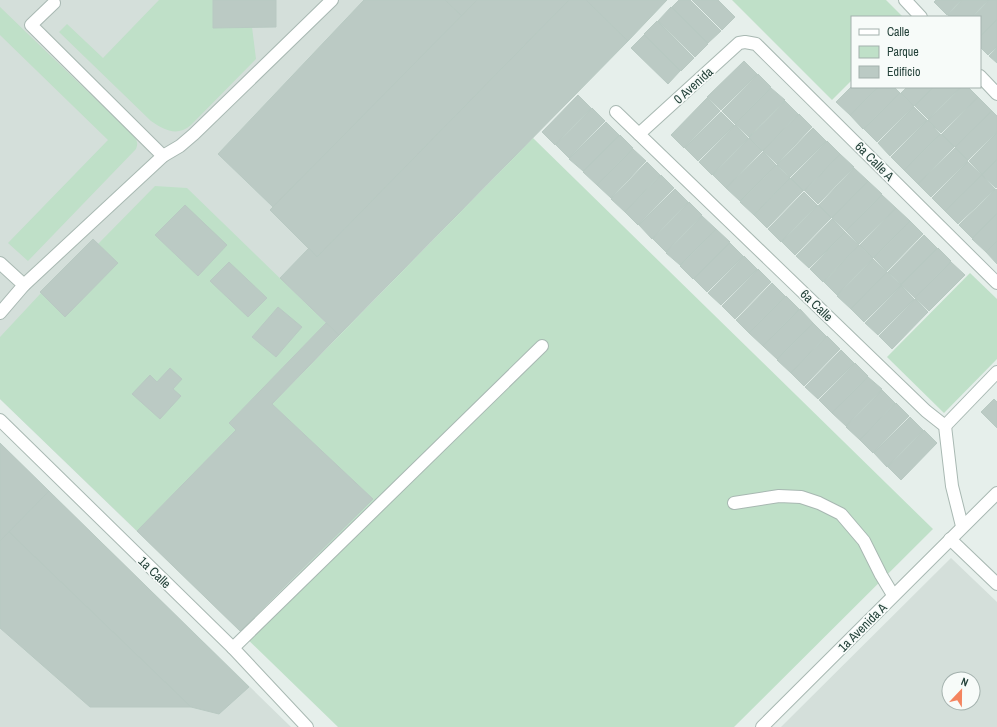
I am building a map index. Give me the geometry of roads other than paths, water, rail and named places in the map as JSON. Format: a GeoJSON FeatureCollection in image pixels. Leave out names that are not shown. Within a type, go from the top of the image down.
{"type":"FeatureCollection","features":[{"type":"Feature","properties":{"kind":"street"},"geometry":{"type":"LineString","coordinates":[[0,313],[24,285],[162,156],[180,146],[194,134],[332,0]]}},
{"type":"Feature","properties":{"kind":"street"},"geometry":{"type":"LineString","coordinates":[[905,0],[920,16]]}},
{"type":"Feature","properties":{"kind":"street"},"geometry":{"type":"LineString","coordinates":[[54,3],[32,25],[162,156]]}},
{"type":"Feature","properties":{"kind":"street","name":"0 Avenida"},"geometry":{"type":"LineString","coordinates":[[639,134],[739,43],[750,42]]}},
{"type":"Feature","properties":{"kind":"street","name":"6a Calle A"},"geometry":{"type":"LineString","coordinates":[[750,42],[760,47],[997,283]]}},
{"type":"Feature","properties":{"kind":"street"},"geometry":{"type":"LineString","coordinates":[[981,77],[997,94]]}},
{"type":"Feature","properties":{"kind":"street","name":"6a Calle"},"geometry":{"type":"LineString","coordinates":[[616,112],[921,406],[945,426]]}},
{"type":"Feature","properties":{"kind":"street"},"geometry":{"type":"LineString","coordinates":[[0,263],[24,285]]}},
{"type":"Feature","properties":{"kind":"street"},"geometry":{"type":"LineString","coordinates":[[233,648],[542,346]]}},
{"type":"Feature","properties":{"kind":"street"},"geometry":{"type":"LineString","coordinates":[[962,526],[952,486],[945,426],[997,372]]}},
{"type":"Feature","properties":{"kind":"street","name":"1a Calle"},"geometry":{"type":"LineString","coordinates":[[0,420],[233,648],[307,727]]}},
{"type":"Feature","properties":{"kind":"street","name":"1a Avenida A"},"geometry":{"type":"LineString","coordinates":[[762,727],[962,526],[997,493]]}},
{"type":"Feature","properties":{"kind":"street"},"geometry":{"type":"LineString","coordinates":[[734,503],[779,496],[801,497],[819,503],[841,514],[864,541],[893,595]]}},
{"type":"Feature","properties":{"kind":"street"},"geometry":{"type":"LineString","coordinates":[[950,539],[997,584]]}}]}
